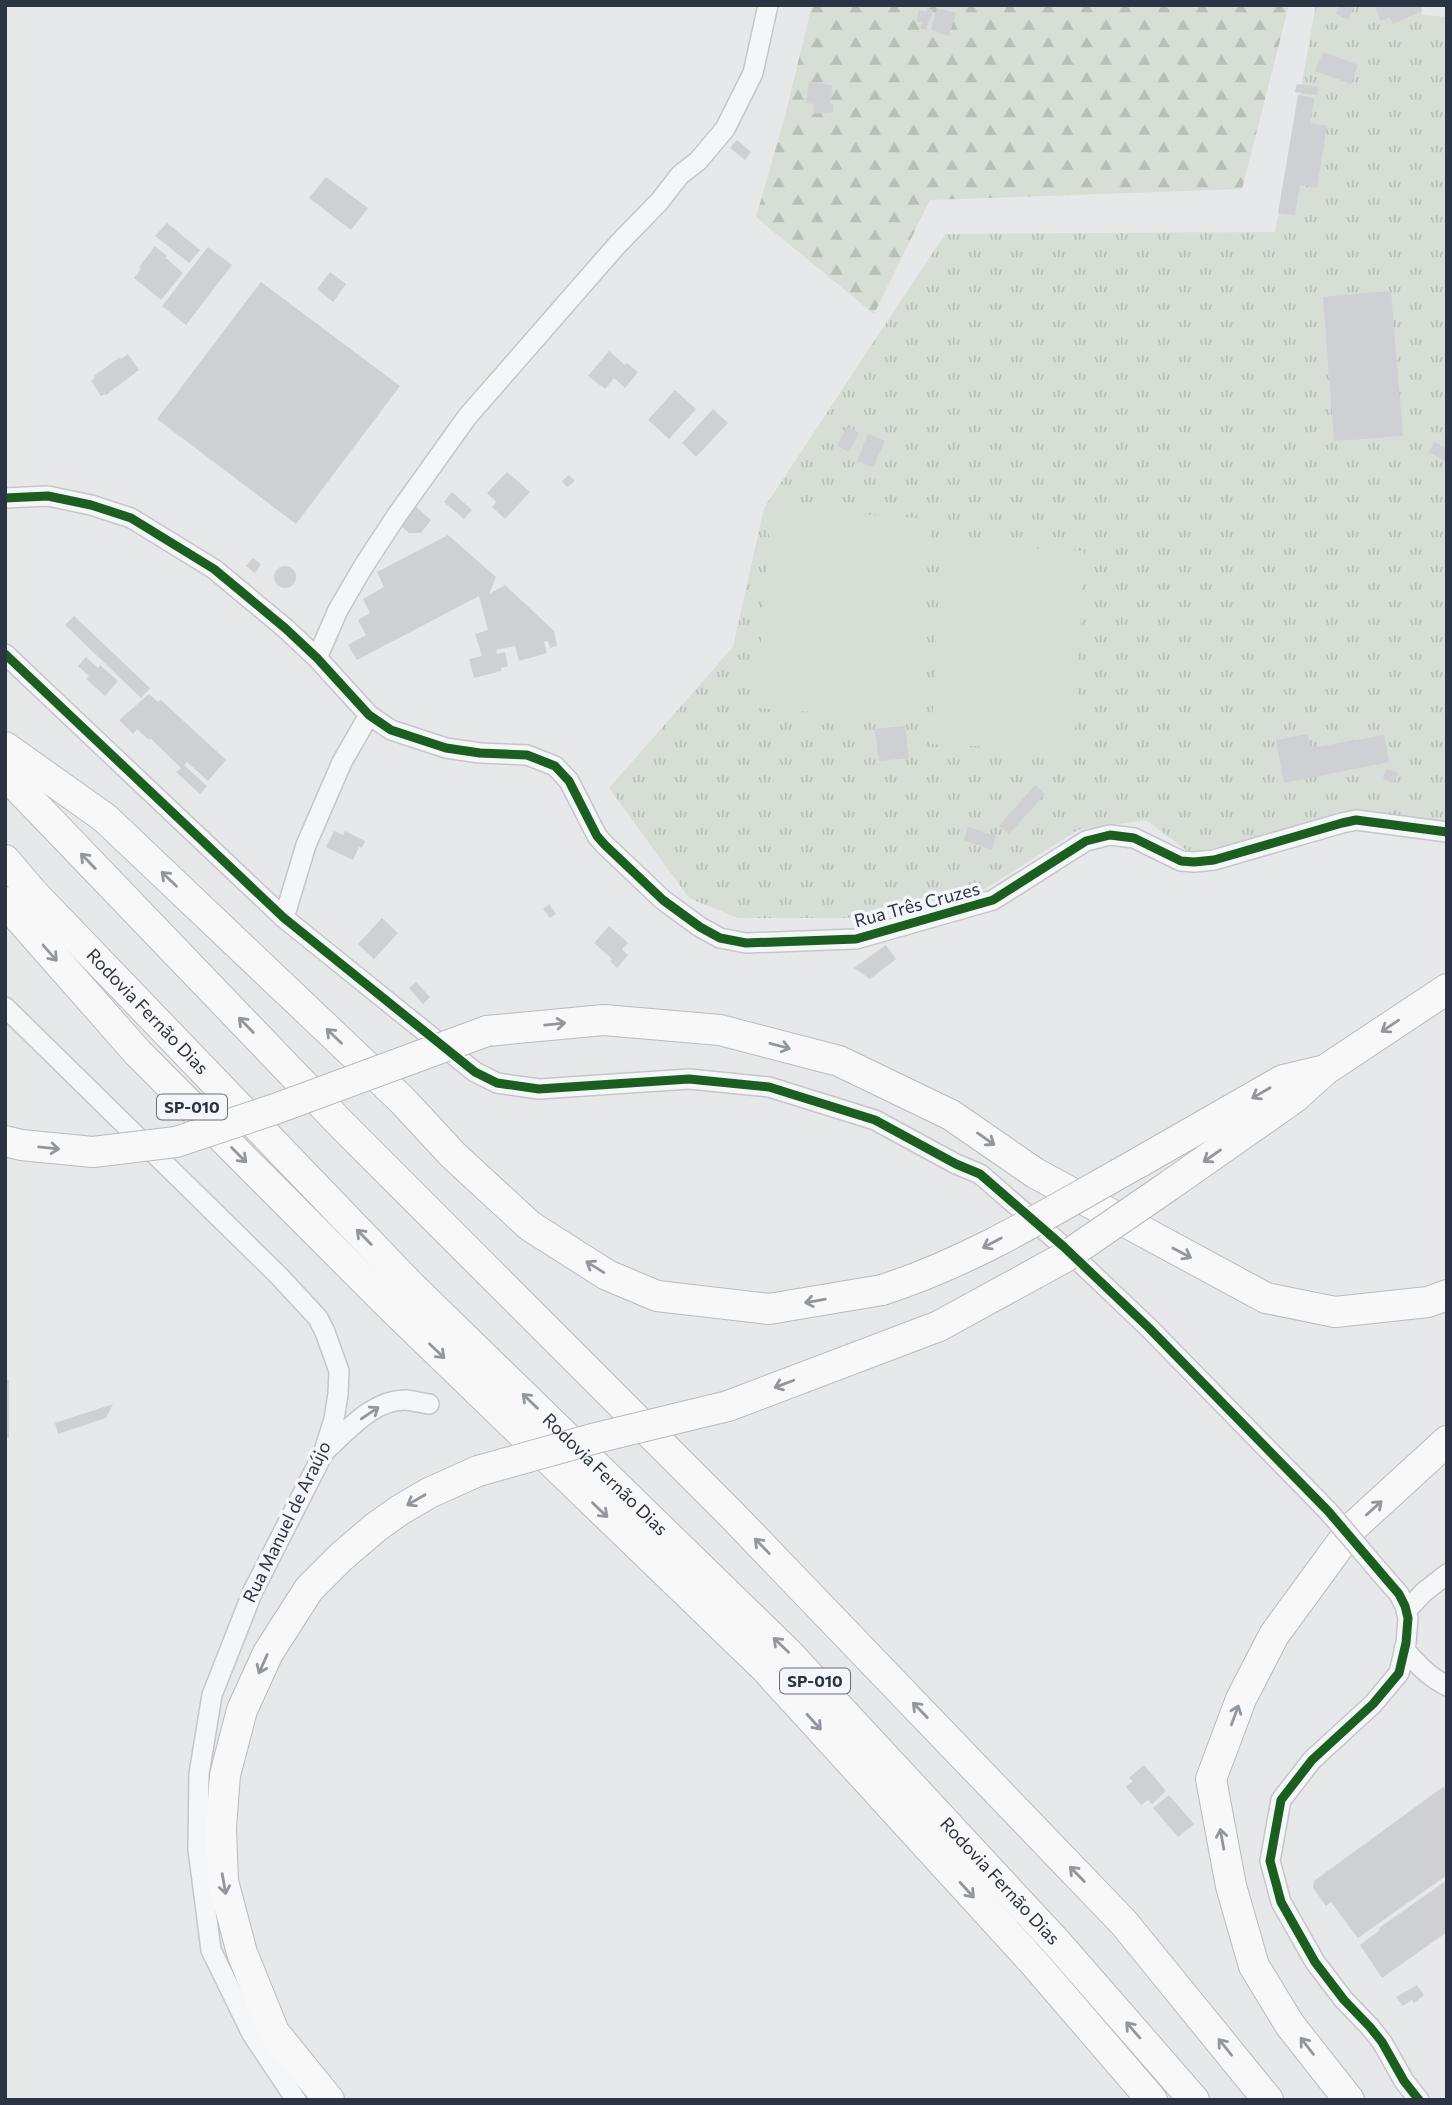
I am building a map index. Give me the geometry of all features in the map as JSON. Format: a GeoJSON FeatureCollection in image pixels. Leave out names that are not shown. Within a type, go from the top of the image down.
{"type":"FeatureCollection","features":[{"type":"Feature","properties":{"kind":"highway"},"geometry":{"type":"LineString","coordinates":[[5,747],[105,818],[402,1100],[453,1155],[530,1226],[607,1275],[657,1296],[769,1309],[882,1290],[919,1278],[955,1263],[1283,1080],[1325,1070]]}},
{"type":"Feature","properties":{"kind":"highway"},"geometry":{"type":"LineString","coordinates":[[5,774],[344,1127],[732,1514],[1124,1923],[1268,2100]]}},
{"type":"Feature","properties":{"kind":"highway","name":"Rodovia Fernão Dias"},"geometry":{"type":"LineString","coordinates":[[5,860],[33,893],[411,1286],[788,1653],[1058,1944],[1194,2100]]}},
{"type":"Feature","properties":{"kind":"highway","name":"Rodovia Fernão Dias"},"geometry":{"type":"LineString","coordinates":[[5,902],[138,1053],[388,1304],[765,1668],[1035,1964],[1152,2100]]}},
{"type":"Feature","properties":{"kind":"highway"},"geometry":{"type":"LineString","coordinates":[[329,2100],[274,2032],[242,1953],[223,1881],[221,1828],[225,1775],[242,1710],[268,1653],[309,1589],[341,1557],[400,1510],[429,1493],[478,1471],[596,1438],[728,1406],[939,1326],[1065,1257],[1294,1098],[1325,1070],[1447,989]]}},
{"type":"Feature","properties":{"kind":"highway"},"geometry":{"type":"LineString","coordinates":[[5,1141],[93,1152],[176,1142],[487,1031],[604,1020],[720,1030],[839,1061],[951,1115],[1035,1173],[1266,1298],[1335,1311],[1428,1302],[1447,1295]]}},
{"type":"Feature","properties":{"kind":"highway"},"geometry":{"type":"LineString","coordinates":[[1349,2100],[1290,2025],[1254,1966],[1231,1886],[1211,1779],[1241,1699],[1274,1636],[1353,1527],[1447,1441]]}},
{"type":"Feature","properties":{"kind":"street"},"geometry":{"type":"LineString","coordinates":[[317,658],[338,610],[363,567],[467,417],[618,244],[725,129],[752,73],[768,5]]}},
{"type":"Feature","properties":{"kind":"street","name":"Rua Três Cruzes"},"geometry":{"type":"LineString","coordinates":[[5,498],[48,496],[91,505],[131,518],[214,569],[285,628],[317,658],[369,715],[391,730],[446,748],[527,755],[555,766],[569,781],[597,836],[663,900],[720,938],[747,943],[856,939],[993,900],[1086,841],[1110,835],[1134,838],[1181,861],[1194,863],[1214,860],[1356,820],[1447,832]]}},
{"type":"Feature","properties":{"kind":"street"},"geometry":{"type":"LineString","coordinates":[[5,654],[284,918],[475,1072],[497,1083],[540,1089],[689,1079],[769,1087],[875,1120],[980,1174],[1064,1247],[1149,1328],[1328,1511],[1399,1594],[1408,1618],[1404,1649],[1399,1672],[1373,1704],[1312,1760],[1281,1800],[1270,1861],[1282,1902],[1315,1962],[1343,2000],[1382,2042],[1404,2081],[1419,2100]]}},
{"type":"Feature","properties":{"kind":"street"},"geometry":{"type":"LineString","coordinates":[[284,918],[306,845],[342,762],[369,715]]}},
{"type":"Feature","properties":{"kind":"street","name":"Rua Manuel de Araújo"},"geometry":{"type":"LineString","coordinates":[[5,1007],[279,1276],[318,1318],[339,1371],[334,1419],[323,1454],[253,1591],[212,1695],[199,1774],[198,1849],[211,1950],[252,2034],[296,2100]]}},
{"type":"Feature","properties":{"kind":"street"},"geometry":{"type":"LineString","coordinates":[[323,1454],[369,1413],[386,1403],[405,1400],[429,1404]]}},
{"type":"Feature","properties":{"kind":"street"},"geometry":{"type":"LineString","coordinates":[[1406,1611],[1447,1573]]}},
{"type":"Feature","properties":{"kind":"street"},"geometry":{"type":"LineString","coordinates":[[1404,1649],[1421,1668],[1447,1686]]}},
{"type":"Feature","properties":{"kind":"green space"},"geometry":{"type":"Polygon","coordinates":[[[812,5],[1289,5],[1242,189],[930,200],[874,314],[756,217],[785,116],[812,5]]]}},
{"type":"Feature","properties":{"kind":"green space"},"geometry":{"type":"Polygon","coordinates":[[[1316,5],[1420,5],[1422,15],[1447,17],[1447,825],[1355,815],[1235,847],[1189,852],[1146,820],[1078,830],[983,890],[848,918],[738,918],[689,898],[609,788],[733,647],[764,508],[945,234],[1275,232],[1316,5]]]}},
{"type":"Feature","properties":{"kind":"green space"},"geometry":{"type":"Polygon","coordinates":[[[771,508],[931,519],[916,719],[756,708],[771,508]]]}},
{"type":"Feature","properties":{"kind":"green space"},"geometry":{"type":"Polygon","coordinates":[[[941,544],[1084,551],[1074,751],[931,744],[941,544]]]}},
{"type":"Feature","properties":{"kind":"building"},"geometry":{"type":"Polygon","coordinates":[[[1339,5],[1355,5],[1348,20],[1336,14],[1339,5]]]}},
{"type":"Feature","properties":{"kind":"building"},"geometry":{"type":"Polygon","coordinates":[[[1374,5],[1420,5],[1422,11],[1393,24],[1390,17],[1381,21],[1374,5]]]}},
{"type":"Feature","properties":{"kind":"building"},"geometry":{"type":"Polygon","coordinates":[[[927,8],[933,10],[926,30],[920,28],[922,23],[916,21],[919,10],[926,12],[927,8]]]}},
{"type":"Feature","properties":{"kind":"building"},"geometry":{"type":"Polygon","coordinates":[[[937,8],[956,13],[949,36],[931,30],[937,8]]]}},
{"type":"Feature","properties":{"kind":"building"},"geometry":{"type":"Polygon","coordinates":[[[1323,52],[1358,65],[1351,84],[1315,71],[1323,52]]]}},
{"type":"Feature","properties":{"kind":"building"},"geometry":{"type":"Polygon","coordinates":[[[809,82],[832,85],[833,112],[813,114],[814,104],[806,103],[809,82]]]}},
{"type":"Feature","properties":{"kind":"building"},"geometry":{"type":"Polygon","coordinates":[[[1297,84],[1318,87],[1317,95],[1295,92],[1297,84]]]}},
{"type":"Feature","properties":{"kind":"building"},"geometry":{"type":"Polygon","coordinates":[[[1298,95],[1314,98],[1310,123],[1327,126],[1317,188],[1300,185],[1295,215],[1278,213],[1298,95]]]}},
{"type":"Feature","properties":{"kind":"building"},"geometry":{"type":"Polygon","coordinates":[[[737,140],[751,152],[745,160],[730,148],[737,140]]]}},
{"type":"Feature","properties":{"kind":"building"},"geometry":{"type":"Polygon","coordinates":[[[326,177],[368,208],[351,230],[309,198],[326,177]]]}},
{"type":"Feature","properties":{"kind":"building"},"geometry":{"type":"Polygon","coordinates":[[[167,223],[200,250],[189,263],[155,236],[167,223]]]}},
{"type":"Feature","properties":{"kind":"building"},"geometry":{"type":"Polygon","coordinates":[[[155,246],[183,273],[161,300],[134,278],[155,246]]]}},
{"type":"Feature","properties":{"kind":"building"},"geometry":{"type":"Polygon","coordinates":[[[208,247],[232,265],[186,325],[162,306],[208,247]]]}},
{"type":"Feature","properties":{"kind":"building"},"geometry":{"type":"Polygon","coordinates":[[[330,272],[346,284],[333,302],[317,289],[330,272]]]}},
{"type":"Feature","properties":{"kind":"building"},"geometry":{"type":"Polygon","coordinates":[[[261,282],[400,386],[296,524],[157,419],[261,282]]]}},
{"type":"Feature","properties":{"kind":"building"},"geometry":{"type":"Polygon","coordinates":[[[1391,291],[1403,436],[1334,441],[1323,297],[1391,291]]]}},
{"type":"Feature","properties":{"kind":"building"},"geometry":{"type":"Polygon","coordinates":[[[609,351],[638,372],[625,388],[614,378],[605,389],[588,376],[609,351]]]}},
{"type":"Feature","properties":{"kind":"building"},"geometry":{"type":"Polygon","coordinates":[[[128,354],[139,370],[101,396],[91,381],[94,376],[128,354]]]}},
{"type":"Feature","properties":{"kind":"building"},"geometry":{"type":"Polygon","coordinates":[[[675,390],[696,409],[669,439],[648,420],[675,390]]]}},
{"type":"Feature","properties":{"kind":"building"},"geometry":{"type":"Polygon","coordinates":[[[713,409],[728,423],[696,457],[682,443],[713,409]]]}},
{"type":"Feature","properties":{"kind":"building"},"geometry":{"type":"Polygon","coordinates":[[[847,426],[859,433],[849,452],[837,446],[847,426]]]}},
{"type":"Feature","properties":{"kind":"building"},"geometry":{"type":"Polygon","coordinates":[[[868,434],[885,441],[873,467],[857,461],[868,434]]]}},
{"type":"Feature","properties":{"kind":"building"},"geometry":{"type":"Polygon","coordinates":[[[1435,442],[1447,449],[1445,461],[1429,452],[1435,442]]]}},
{"type":"Feature","properties":{"kind":"building"},"geometry":{"type":"Polygon","coordinates":[[[507,472],[530,492],[505,519],[492,507],[496,502],[487,493],[507,472]]]}},
{"type":"Feature","properties":{"kind":"building"},"geometry":{"type":"Polygon","coordinates":[[[569,475],[575,481],[567,487],[562,481],[569,475]]]}},
{"type":"Feature","properties":{"kind":"building"},"geometry":{"type":"Polygon","coordinates":[[[452,492],[472,510],[464,519],[444,502],[452,492]]]}},
{"type":"Feature","properties":{"kind":"building"},"geometry":{"type":"Polygon","coordinates":[[[415,506],[431,520],[421,533],[409,533],[401,526],[415,506]]]}},
{"type":"Feature","properties":{"kind":"building"},"geometry":{"type":"Polygon","coordinates":[[[448,535],[496,577],[489,594],[505,585],[554,631],[557,646],[550,648],[548,641],[544,642],[547,653],[519,661],[515,646],[496,650],[497,654],[505,652],[508,666],[501,668],[501,671],[474,678],[469,659],[482,656],[475,634],[488,630],[479,596],[357,660],[348,645],[366,635],[358,620],[370,613],[363,599],[384,587],[377,572],[448,535]]]}},
{"type":"Feature","properties":{"kind":"building"},"geometry":{"type":"Polygon","coordinates":[[[253,558],[261,564],[255,573],[246,566],[253,558]]]}},
{"type":"Feature","properties":{"kind":"building"},"geometry":{"type":"Polygon","coordinates":[[[285,566],[293,569],[296,577],[293,585],[285,588],[277,585],[274,577],[277,569],[285,566]]]}},
{"type":"Feature","properties":{"kind":"building"},"geometry":{"type":"Polygon","coordinates":[[[74,616],[150,688],[141,698],[65,625],[74,616]]]}},
{"type":"Feature","properties":{"kind":"building"},"geometry":{"type":"Polygon","coordinates":[[[86,657],[118,681],[105,696],[86,679],[89,676],[78,666],[86,657]]]}},
{"type":"Feature","properties":{"kind":"building"},"geometry":{"type":"Polygon","coordinates":[[[149,694],[158,702],[161,700],[226,760],[208,781],[187,762],[184,765],[207,786],[200,794],[176,772],[181,768],[150,738],[149,740],[137,729],[133,734],[119,720],[149,694]]]}},
{"type":"Feature","properties":{"kind":"building"},"geometry":{"type":"Polygon","coordinates":[[[905,726],[909,758],[879,761],[875,729],[905,726]]]}},
{"type":"Feature","properties":{"kind":"building"},"geometry":{"type":"Polygon","coordinates":[[[1308,734],[1311,748],[1384,735],[1389,762],[1284,783],[1276,740],[1308,734]]]}},
{"type":"Feature","properties":{"kind":"building"},"geometry":{"type":"Polygon","coordinates":[[[1386,769],[1398,773],[1394,783],[1383,779],[1386,769]]]}},
{"type":"Feature","properties":{"kind":"building"},"geometry":{"type":"Polygon","coordinates":[[[1035,785],[1045,794],[1009,834],[999,826],[1035,785]]]}},
{"type":"Feature","properties":{"kind":"building"},"geometry":{"type":"Polygon","coordinates":[[[968,827],[996,836],[992,850],[964,840],[968,827]]]}},
{"type":"Feature","properties":{"kind":"building"},"geometry":{"type":"Polygon","coordinates":[[[334,831],[343,835],[345,831],[365,841],[353,860],[326,847],[334,831]]]}},
{"type":"Feature","properties":{"kind":"building"},"geometry":{"type":"Polygon","coordinates":[[[549,904],[556,914],[550,918],[543,909],[549,904]]]}},
{"type":"Feature","properties":{"kind":"building"},"geometry":{"type":"Polygon","coordinates":[[[382,918],[398,933],[374,959],[358,944],[382,918]]]}},
{"type":"Feature","properties":{"kind":"building"},"geometry":{"type":"Polygon","coordinates":[[[609,926],[628,943],[622,949],[628,955],[617,968],[610,961],[612,959],[594,943],[609,926]]]}},
{"type":"Feature","properties":{"kind":"building"},"geometry":{"type":"Polygon","coordinates":[[[886,945],[896,959],[870,979],[854,968],[886,945]]]}},
{"type":"Feature","properties":{"kind":"building"},"geometry":{"type":"Polygon","coordinates":[[[416,982],[430,997],[423,1004],[409,988],[416,982]]]}},
{"type":"Feature","properties":{"kind":"building"},"geometry":{"type":"Polygon","coordinates":[[[5,1380],[9,1380],[9,1438],[5,1438],[5,1380]]]}},
{"type":"Feature","properties":{"kind":"building"},"geometry":{"type":"Polygon","coordinates":[[[113,1404],[106,1418],[58,1434],[55,1423],[113,1404]]]}},
{"type":"Feature","properties":{"kind":"building"},"geometry":{"type":"Polygon","coordinates":[[[1144,1765],[1166,1791],[1152,1804],[1148,1800],[1141,1805],[1126,1787],[1133,1781],[1129,1778],[1144,1765]]]}},
{"type":"Feature","properties":{"kind":"building"},"geometry":{"type":"Polygon","coordinates":[[[1443,1787],[1447,1789],[1447,1875],[1358,1938],[1331,1902],[1326,1906],[1313,1888],[1314,1881],[1443,1787]]]}},
{"type":"Feature","properties":{"kind":"building"},"geometry":{"type":"Polygon","coordinates":[[[1169,1795],[1194,1824],[1178,1837],[1153,1808],[1169,1795]]]}},
{"type":"Feature","properties":{"kind":"building"},"geometry":{"type":"Polygon","coordinates":[[[1447,1880],[1447,1932],[1382,1978],[1360,1945],[1380,1930],[1379,1928],[1447,1880]]]}},
{"type":"Feature","properties":{"kind":"building"},"geometry":{"type":"Polygon","coordinates":[[[1417,1985],[1424,1995],[1414,2003],[1412,2000],[1403,2006],[1396,1997],[1417,1985]]]}},
{"type":"Feature","properties":{"kind":"cycle path"},"geometry":{"type":"LineString","coordinates":[[5,498],[48,496],[91,505],[131,518],[214,569],[285,628],[317,658],[369,715],[391,730],[446,748],[527,755],[555,766],[569,781],[597,836],[605,845],[663,900],[720,938],[746,943],[856,939],[993,900],[1086,841],[1110,835],[1134,838],[1181,861],[1194,862],[1214,860],[1356,820],[1447,832]]}},
{"type":"Feature","properties":{"kind":"cycle path"},"geometry":{"type":"LineString","coordinates":[[5,654],[284,918],[475,1072],[497,1083],[539,1089],[689,1079],[769,1087],[875,1120],[980,1174],[1064,1247],[1149,1328],[1328,1511],[1399,1594],[1408,1618],[1406,1643],[1399,1673],[1373,1704],[1312,1760],[1281,1800],[1270,1861],[1281,1902],[1315,1962],[1344,2000],[1382,2042],[1404,2081],[1419,2100]]}}]}
